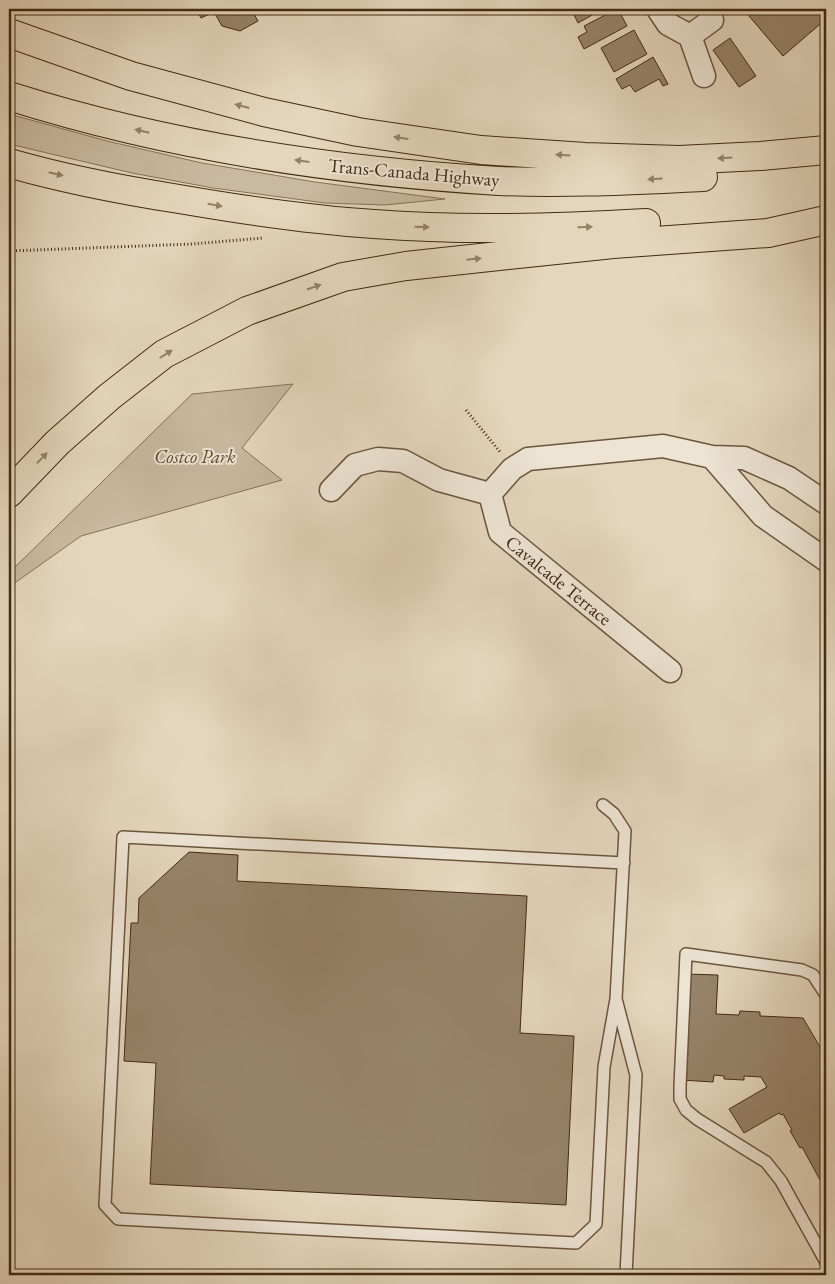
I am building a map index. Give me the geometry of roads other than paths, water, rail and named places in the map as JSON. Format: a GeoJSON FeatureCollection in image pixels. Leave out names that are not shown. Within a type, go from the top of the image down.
{"type":"FeatureCollection","features":[{"type":"Feature","properties":{"kind":"highway"},"geometry":{"type":"LineString","coordinates":[[9,33],[131,76],[264,112],[358,132],[482,150],[679,160],[826,150]]}},
{"type":"Feature","properties":{"kind":"highway","name":"Trans-Canada Highway"},"geometry":{"type":"LineString","coordinates":[[9,96],[143,132],[257,155],[376,171],[500,181],[602,182],[726,176],[826,168]]}},
{"type":"Feature","properties":{"kind":"highway"},"geometry":{"type":"LineString","coordinates":[[9,162],[152,195],[238,209],[373,224],[471,229],[585,227],[826,209]]}},
{"type":"Feature","properties":{"kind":"highway"},"geometry":{"type":"LineString","coordinates":[[9,493],[57,443],[109,397],[164,354],[247,311],[343,277],[406,266],[613,244],[768,233],[826,220]]}},
{"type":"Feature","properties":{"kind":"street"},"geometry":{"type":"LineString","coordinates":[[658,9],[668,24],[690,36],[704,76]]}},
{"type":"Feature","properties":{"kind":"street"},"geometry":{"type":"LineString","coordinates":[[690,36],[712,20]]}},
{"type":"Feature","properties":{"kind":"street"},"geometry":{"type":"LineString","coordinates":[[331,490],[355,466],[378,459],[402,462],[439,480],[490,494],[512,469],[528,459],[663,446],[712,457],[744,458],[789,478],[826,503]]}},
{"type":"Feature","properties":{"kind":"street"},"geometry":{"type":"LineString","coordinates":[[712,457],[763,516],[826,560]]}},
{"type":"Feature","properties":{"kind":"street","name":"Cavalcade Terrace"},"geometry":{"type":"LineString","coordinates":[[490,494],[500,532],[670,671]]}},
{"type":"Feature","properties":{"kind":"lane"},"geometry":{"type":"LineString","coordinates":[[603,805],[614,814],[625,831],[624,863],[616,999],[604,1067],[596,1224],[576,1243],[118,1220],[105,1205],[123,837],[624,863]]}},
{"type":"Feature","properties":{"kind":"lane"},"geometry":{"type":"LineString","coordinates":[[826,995],[813,975],[802,970],[686,954],[680,1099],[686,1110],[697,1119],[766,1162],[781,1181],[826,1262]]}},
{"type":"Feature","properties":{"kind":"lane"},"geometry":{"type":"LineString","coordinates":[[616,999],[636,1075],[626,1275]]}},
{"type":"Feature","properties":{"kind":"park label","name":"Costco Park"},"geometry":{"type":"Point","coordinates":[195,456]}}]}
